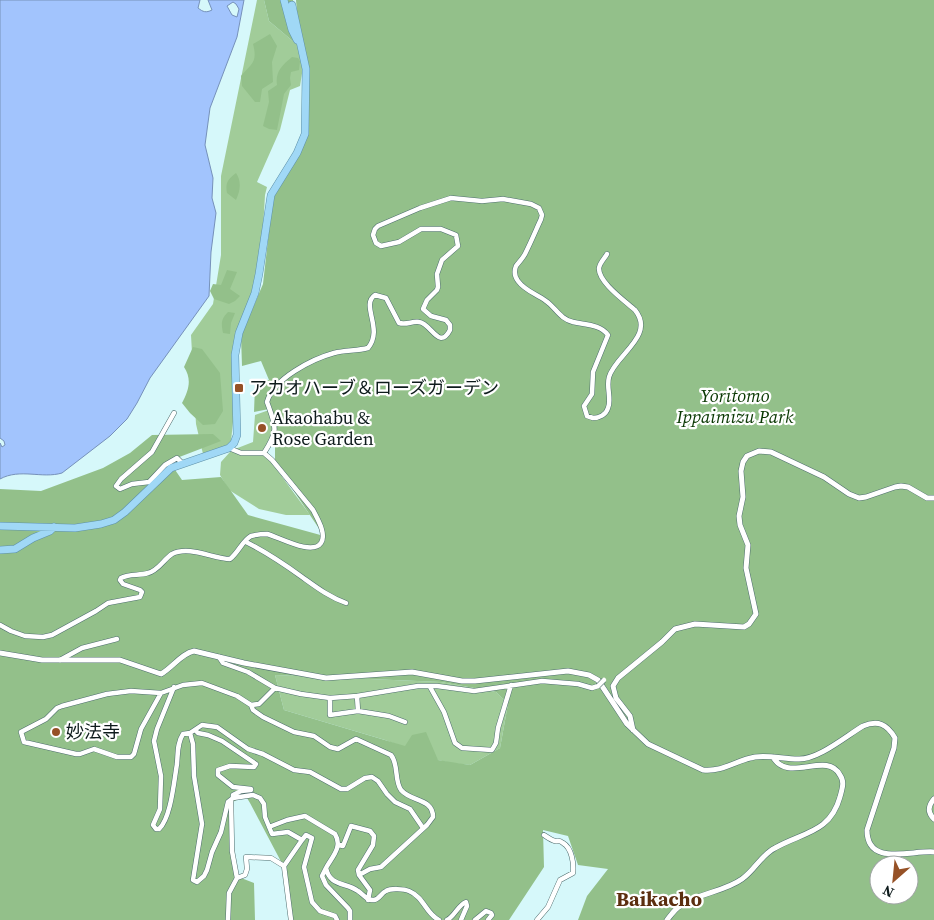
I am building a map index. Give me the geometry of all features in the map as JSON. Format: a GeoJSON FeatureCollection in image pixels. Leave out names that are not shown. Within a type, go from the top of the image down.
{"type":"FeatureCollection","features":[{"type":"Feature","properties":{"kind":"highway"},"geometry":{"type":"LineString","coordinates":[[0,526],[75,528],[114,520],[143,497],[171,468],[229,448],[234,443],[237,435],[235,355],[239,332],[259,274],[271,195],[297,153],[304,134],[306,69],[284,0]]}},
{"type":"Feature","properties":{"kind":"highway"},"geometry":{"type":"LineString","coordinates":[[292,5],[301,50]]}},
{"type":"Feature","properties":{"kind":"highway"},"geometry":{"type":"LineString","coordinates":[[0,550],[15,549],[33,538],[50,531],[54,527]]}},
{"type":"Feature","properties":{"kind":"street"},"geometry":{"type":"LineString","coordinates":[[264,453],[274,436],[275,422],[267,402],[273,389],[301,367],[332,353],[368,348],[372,342],[374,328],[369,306],[372,298],[375,296],[386,298],[399,323],[404,325],[422,323],[436,336],[441,338],[449,333],[450,325],[446,320],[431,316],[423,309],[427,300],[437,290],[436,276],[442,260],[458,246],[456,235],[442,229],[421,229],[399,242],[381,246],[376,243],[373,235],[378,226],[420,208],[451,198],[487,201],[504,199],[531,204],[539,208],[542,214],[541,219],[526,252],[516,267],[516,277],[518,282],[547,302],[561,317],[573,322],[585,323],[602,330],[608,336],[593,372],[593,390],[584,406],[587,416],[593,418],[603,415],[608,410],[607,388],[609,377],[613,368],[636,339],[641,322],[635,310],[602,279],[599,269],[607,254]]}},
{"type":"Feature","properties":{"kind":"street"},"geometry":{"type":"LineString","coordinates":[[174,413],[152,452],[121,479],[116,486],[122,488],[132,484],[148,482],[165,465],[178,458],[182,463]]}},
{"type":"Feature","properties":{"kind":"street"},"geometry":{"type":"LineString","coordinates":[[0,625],[25,636],[43,637],[52,635],[96,611],[108,602],[140,597],[142,592],[140,590],[122,584],[120,580],[124,576],[150,573],[177,552],[201,552],[230,559],[250,537],[264,534],[300,546],[315,548],[322,541],[323,536],[313,510],[272,460],[264,453],[241,453],[229,448]]}},
{"type":"Feature","properties":{"kind":"street"},"geometry":{"type":"LineString","coordinates":[[633,731],[630,716],[616,698],[613,686],[618,678],[675,629],[695,624],[744,627],[749,624],[756,614],[746,568],[748,545],[740,525],[739,516],[743,497],[741,471],[747,456],[759,451],[772,452],[824,477],[849,494],[859,498],[901,486],[927,498],[934,498]]}},
{"type":"Feature","properties":{"kind":"street"},"geometry":{"type":"LineString","coordinates":[[246,542],[267,553],[336,600],[346,603]]}},
{"type":"Feature","properties":{"kind":"street"},"geometry":{"type":"LineString","coordinates":[[59,660],[82,648],[117,639]]}},
{"type":"Feature","properties":{"kind":"street"},"geometry":{"type":"LineString","coordinates":[[0,653],[30,659],[120,660],[161,674],[170,669],[189,652],[194,651],[260,667],[326,678],[412,672],[462,681],[475,681],[568,671],[580,672],[598,680],[633,731],[648,744],[703,770],[721,770],[756,757],[798,759],[813,756],[863,726],[871,723],[880,723],[887,727],[895,738],[894,748],[867,830],[869,842],[876,851],[889,854],[934,852]]}},
{"type":"Feature","properties":{"kind":"street"},"geometry":{"type":"LineString","coordinates":[[219,656],[223,663],[248,672],[275,688],[330,698],[356,696],[418,686],[437,686],[474,691],[542,681],[578,684],[592,688],[598,686],[604,680]]}},
{"type":"Feature","properties":{"kind":"street"},"geometry":{"type":"LineString","coordinates":[[161,693],[141,729],[134,754],[128,758],[114,757],[102,750],[94,749],[76,754],[24,742],[21,736],[21,732],[46,719],[57,708],[107,694],[123,692],[161,693],[174,687],[202,683],[237,696],[252,704],[259,704],[275,688]]}},
{"type":"Feature","properties":{"kind":"street"},"geometry":{"type":"LineString","coordinates":[[430,687],[444,712],[455,743],[462,748],[492,750],[496,743],[498,728],[511,685]]}},
{"type":"Feature","properties":{"kind":"street"},"geometry":{"type":"LineString","coordinates":[[174,687],[162,715],[154,742],[161,776],[160,809],[153,825],[156,829],[161,827],[166,817],[177,764],[179,741],[183,734],[192,732],[202,725],[217,727],[248,749],[263,754],[294,770],[313,773],[341,789],[347,789],[365,778],[372,777],[380,783],[395,802],[410,809],[423,828]]}},
{"type":"Feature","properties":{"kind":"street"},"geometry":{"type":"LineString","coordinates":[[356,696],[358,711]]}},
{"type":"Feature","properties":{"kind":"street"},"geometry":{"type":"LineString","coordinates":[[330,698],[330,715],[358,711],[389,716],[405,722]]}},
{"type":"Feature","properties":{"kind":"street"},"geometry":{"type":"LineString","coordinates":[[252,704],[253,710],[263,717],[294,732],[314,736],[332,748],[338,749],[356,739],[392,755],[395,759],[401,789],[410,797],[427,804],[432,809],[433,817],[382,867],[370,869],[359,875]]}},
{"type":"Feature","properties":{"kind":"street"},"geometry":{"type":"LineString","coordinates":[[192,732],[222,741],[244,758],[255,763],[254,767],[230,766],[218,770],[218,775],[233,787],[251,790],[241,791],[233,795],[232,799],[228,802],[225,808],[221,832],[206,870],[200,880],[195,882],[193,880],[202,824],[194,776],[192,732]]}},
{"type":"Feature","properties":{"kind":"street"},"geometry":{"type":"LineString","coordinates":[[667,920],[680,906],[733,885],[744,878],[766,853],[788,841],[819,829],[832,815],[839,803],[843,787],[840,773],[835,768],[829,766],[788,769],[776,763],[773,757]]}},
{"type":"Feature","properties":{"kind":"street"},"geometry":{"type":"LineString","coordinates":[[232,799],[253,794],[260,798],[264,804],[265,817],[272,834],[288,832],[302,840]]}},
{"type":"Feature","properties":{"kind":"street"},"geometry":{"type":"LineString","coordinates":[[228,920],[229,892],[236,878],[232,851],[232,799]]}},
{"type":"Feature","properties":{"kind":"street"},"geometry":{"type":"LineString","coordinates":[[934,799],[930,804],[929,810],[930,815],[934,819]]}},
{"type":"Feature","properties":{"kind":"street"},"geometry":{"type":"LineString","coordinates":[[270,827],[300,816],[306,816],[335,834],[339,845],[323,874],[324,882],[348,908],[350,920]]}},
{"type":"Feature","properties":{"kind":"street"},"geometry":{"type":"LineString","coordinates":[[339,845],[343,846],[351,826],[370,831],[374,836],[373,846],[358,867],[359,875],[370,890],[368,900]]}},
{"type":"Feature","properties":{"kind":"street"},"geometry":{"type":"LineString","coordinates":[[291,920],[284,866],[306,835],[312,838],[304,867],[312,902],[320,911],[335,916],[337,920]]}},
{"type":"Feature","properties":{"kind":"street"},"geometry":{"type":"LineString","coordinates":[[537,920],[548,907],[558,883],[573,873],[574,870],[572,858],[565,844],[560,841],[554,841],[544,835]]}},
{"type":"Feature","properties":{"kind":"street"},"geometry":{"type":"LineString","coordinates":[[236,878],[245,875],[247,869],[246,857],[271,858],[284,866]]}},
{"type":"Feature","properties":{"kind":"street"},"geometry":{"type":"LineString","coordinates":[[326,868],[330,878],[359,891],[368,900]]}},
{"type":"Feature","properties":{"kind":"street"},"geometry":{"type":"LineString","coordinates":[[368,900],[377,899],[386,891],[406,890],[422,900],[434,917],[439,920]]}},
{"type":"Feature","properties":{"kind":"street"},"geometry":{"type":"LineString","coordinates":[[447,920],[454,916],[463,903],[466,902],[467,906],[461,920]]}},
{"type":"Feature","properties":{"kind":"street"},"geometry":{"type":"LineString","coordinates":[[476,920],[486,911],[492,915],[488,920]]}},
{"type":"Feature","properties":{"kind":"green space"},"geometry":{"type":"Polygon","coordinates":[[[257,0],[264,0],[269,21],[301,48],[304,61],[300,86],[290,90],[280,130],[257,182],[267,187],[261,263],[235,355],[230,451],[253,442],[255,415],[269,410],[274,421],[267,456],[310,515],[286,515],[259,509],[229,490],[220,475],[221,462],[230,452],[203,454],[196,424],[191,335],[213,304],[221,255],[221,176],[257,0]]]}},
{"type":"Feature","properties":{"kind":"green space","name":"Yoritomo Ippaimizu Park"},"geometry":{"type":"Polygon","coordinates":[[[264,0],[293,0],[299,35],[296,0],[934,0],[934,920],[578,920],[587,896],[608,869],[578,865],[568,836],[543,830],[544,867],[509,920],[291,920],[286,871],[250,803],[247,798],[242,797],[231,803],[236,876],[254,883],[255,920],[0,920],[0,489],[41,491],[103,468],[130,453],[152,435],[213,434],[221,441],[169,461],[182,480],[221,477],[248,515],[324,536],[275,463],[275,423],[269,409],[254,412],[255,385],[269,380],[261,361],[242,366],[241,336],[263,284],[274,187],[303,144],[309,100],[308,64],[301,48],[269,21],[264,0]],[[275,675],[284,710],[405,746],[412,735],[426,732],[438,760],[470,765],[500,748],[508,704],[496,692],[441,682],[275,675]]]}},
{"type":"Feature","properties":{"kind":"green space"},"geometry":{"type":"Polygon","coordinates":[[[270,34],[277,46],[272,62],[273,82],[262,89],[260,102],[255,102],[242,86],[241,76],[253,63],[255,55],[253,44],[270,34]]]}},
{"type":"Feature","properties":{"kind":"green space"},"geometry":{"type":"Polygon","coordinates":[[[292,57],[298,58],[300,61],[299,70],[291,72],[291,85],[284,94],[277,130],[269,129],[263,126],[269,102],[268,91],[277,85],[277,76],[280,69],[292,57]]]}},
{"type":"Feature","properties":{"kind":"green space"},"geometry":{"type":"Polygon","coordinates":[[[236,173],[240,186],[236,200],[227,193],[226,186],[229,179],[236,173]]]}},
{"type":"Feature","properties":{"kind":"green space"},"geometry":{"type":"Polygon","coordinates":[[[227,270],[237,272],[230,289],[240,296],[229,304],[214,299],[210,291],[213,284],[221,285],[227,270]]]}},
{"type":"Feature","properties":{"kind":"green space"},"geometry":{"type":"Polygon","coordinates":[[[228,312],[235,313],[231,323],[230,334],[223,333],[222,326],[222,321],[228,312]]]}},
{"type":"Feature","properties":{"kind":"green space"},"geometry":{"type":"Polygon","coordinates":[[[193,347],[202,349],[220,373],[223,411],[215,424],[203,425],[182,403],[189,385],[184,367],[193,347]]]}},
{"type":"Feature","properties":{"kind":"green space"},"geometry":{"type":"Polygon","coordinates":[[[275,675],[441,682],[496,692],[508,704],[500,748],[470,765],[438,760],[385,740],[284,710],[275,675]]]}},
{"type":"Feature","properties":{"kind":"water"},"geometry":{"type":"Polygon","coordinates":[[[0,0],[200,0],[198,8],[206,12],[212,10],[208,0],[244,0],[237,37],[210,108],[205,145],[213,178],[212,198],[216,213],[211,252],[209,296],[150,378],[127,419],[110,436],[62,473],[54,475],[15,474],[0,479],[0,443],[2,447],[5,445],[4,441],[0,438],[0,0]],[[233,2],[227,6],[232,15],[237,17],[239,9],[233,2]]]}},
{"type":"Feature","properties":{"kind":"place","name":"アカオハーブ＆ローズガーデン"},"geometry":{"type":"Point","coordinates":[239,388]}},
{"type":"Feature","properties":{"kind":"place","name":"Akaohabu & Rose Garden"},"geometry":{"type":"Point","coordinates":[262,428]}},
{"type":"Feature","properties":{"kind":"place","name":"妙法寺"},"geometry":{"type":"Point","coordinates":[56,732]}},
{"type":"Feature","properties":{"kind":"district","name":"Baikacho"},"geometry":{"type":"Point","coordinates":[659,899]}}]}
